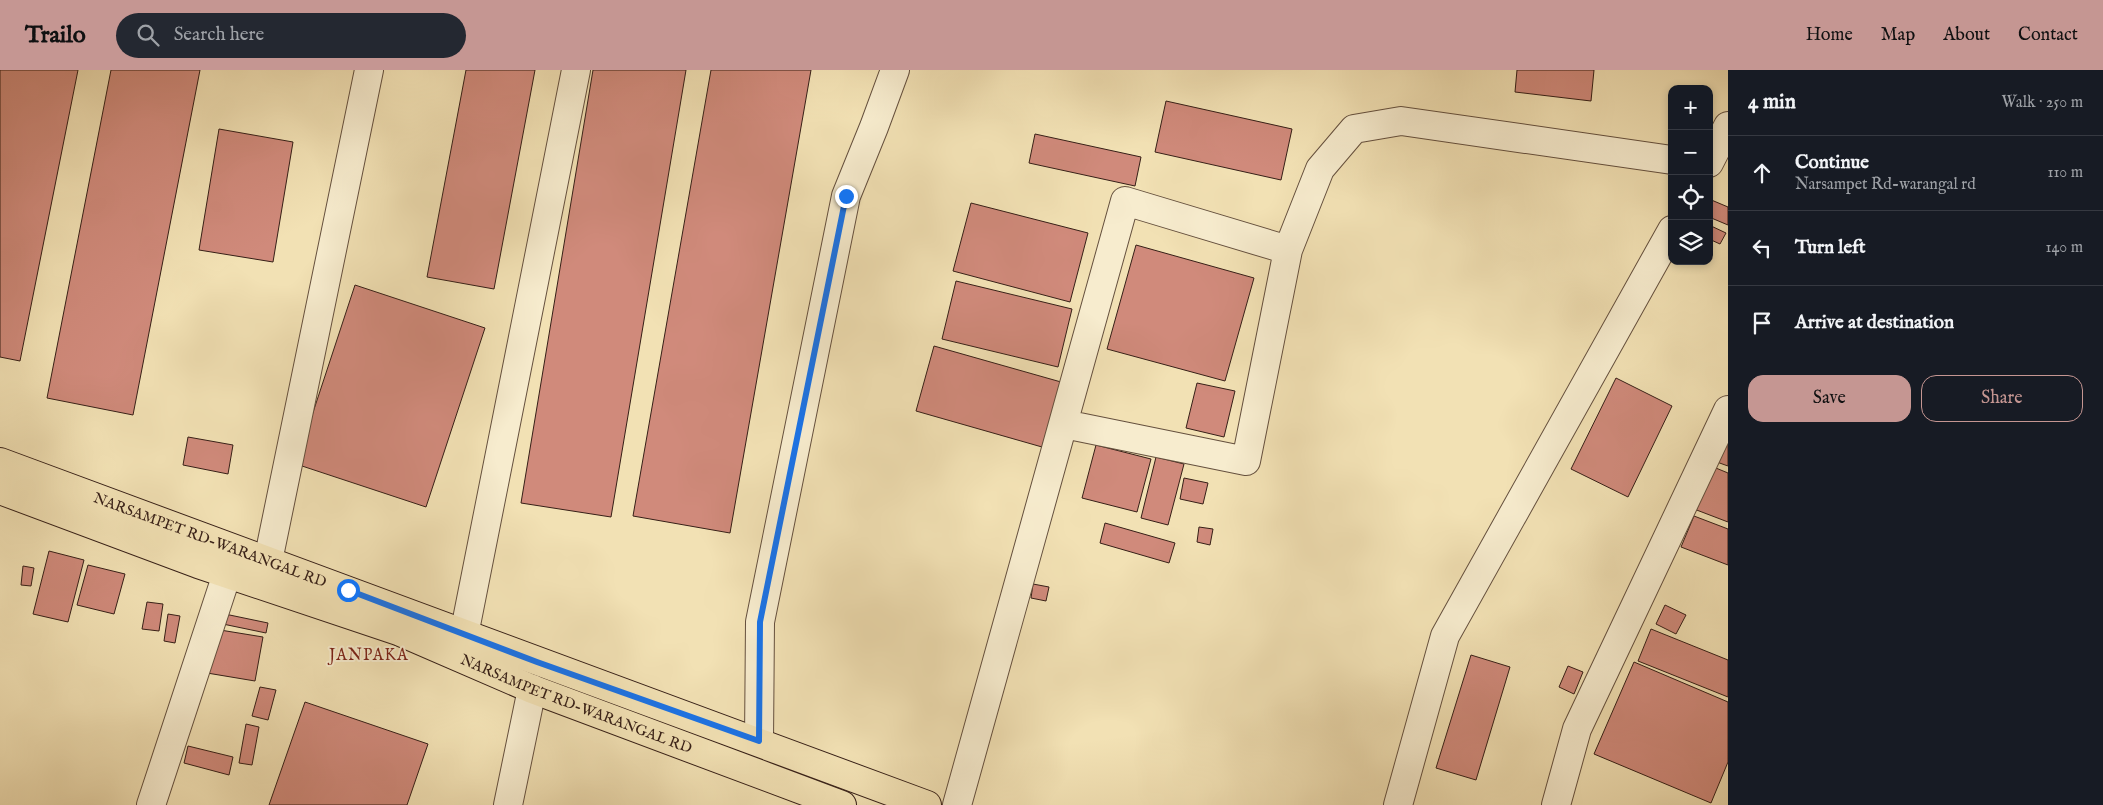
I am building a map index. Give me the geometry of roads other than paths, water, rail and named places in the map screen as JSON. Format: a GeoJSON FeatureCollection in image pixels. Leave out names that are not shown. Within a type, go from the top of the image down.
{"type":"FeatureCollection","features":[{"type":"Feature","properties":{"kind":"main road","name":"NARSAMPET RD-WARANGAL RD"},"geometry":{"type":"LineString","coordinates":[[0,462],[464,635],[759,741],[926,805]]}},
{"type":"Feature","properties":{"kind":"main road","name":"NARSAMPET RD-WARANGAL RD"},"geometry":{"type":"LineString","coordinates":[[0,490],[227,574],[398,630],[532,689],[808,798],[842,805]]}},
{"type":"Feature","properties":{"kind":"street"},"geometry":{"type":"LineString","coordinates":[[268,561],[369,70]]}},
{"type":"Feature","properties":{"kind":"street"},"geometry":{"type":"LineString","coordinates":[[464,635],[576,70]]}},
{"type":"Feature","properties":{"kind":"street"},"geometry":{"type":"LineString","coordinates":[[759,741],[760,622],[846,196],[895,70]]}},
{"type":"Feature","properties":{"kind":"street"},"geometry":{"type":"LineString","coordinates":[[1064,424],[1246,460],[1288,250],[1320,170],[1354,130],[1401,121],[1668,159]]}},
{"type":"Feature","properties":{"kind":"street"},"geometry":{"type":"LineString","coordinates":[[1713,155],[1728,126]]}},
{"type":"Feature","properties":{"kind":"street"},"geometry":{"type":"LineString","coordinates":[[957,805],[1125,201],[1288,250]]}},
{"type":"Feature","properties":{"kind":"street"},"geometry":{"type":"LineString","coordinates":[[1398,805],[1445,636],[1668,237]]}},
{"type":"Feature","properties":{"kind":"street"},"geometry":{"type":"LineString","coordinates":[[1556,805],[1577,729],[1728,410]]}},
{"type":"Feature","properties":{"kind":"street"},"geometry":{"type":"LineString","coordinates":[[151,805],[227,574]]}},
{"type":"Feature","properties":{"kind":"street"},"geometry":{"type":"LineString","coordinates":[[508,805],[532,689]]}},
{"type":"Feature","properties":{"kind":"district","name":"JANPAKA"},"geometry":{"type":"Point","coordinates":[369,654]}}]}
